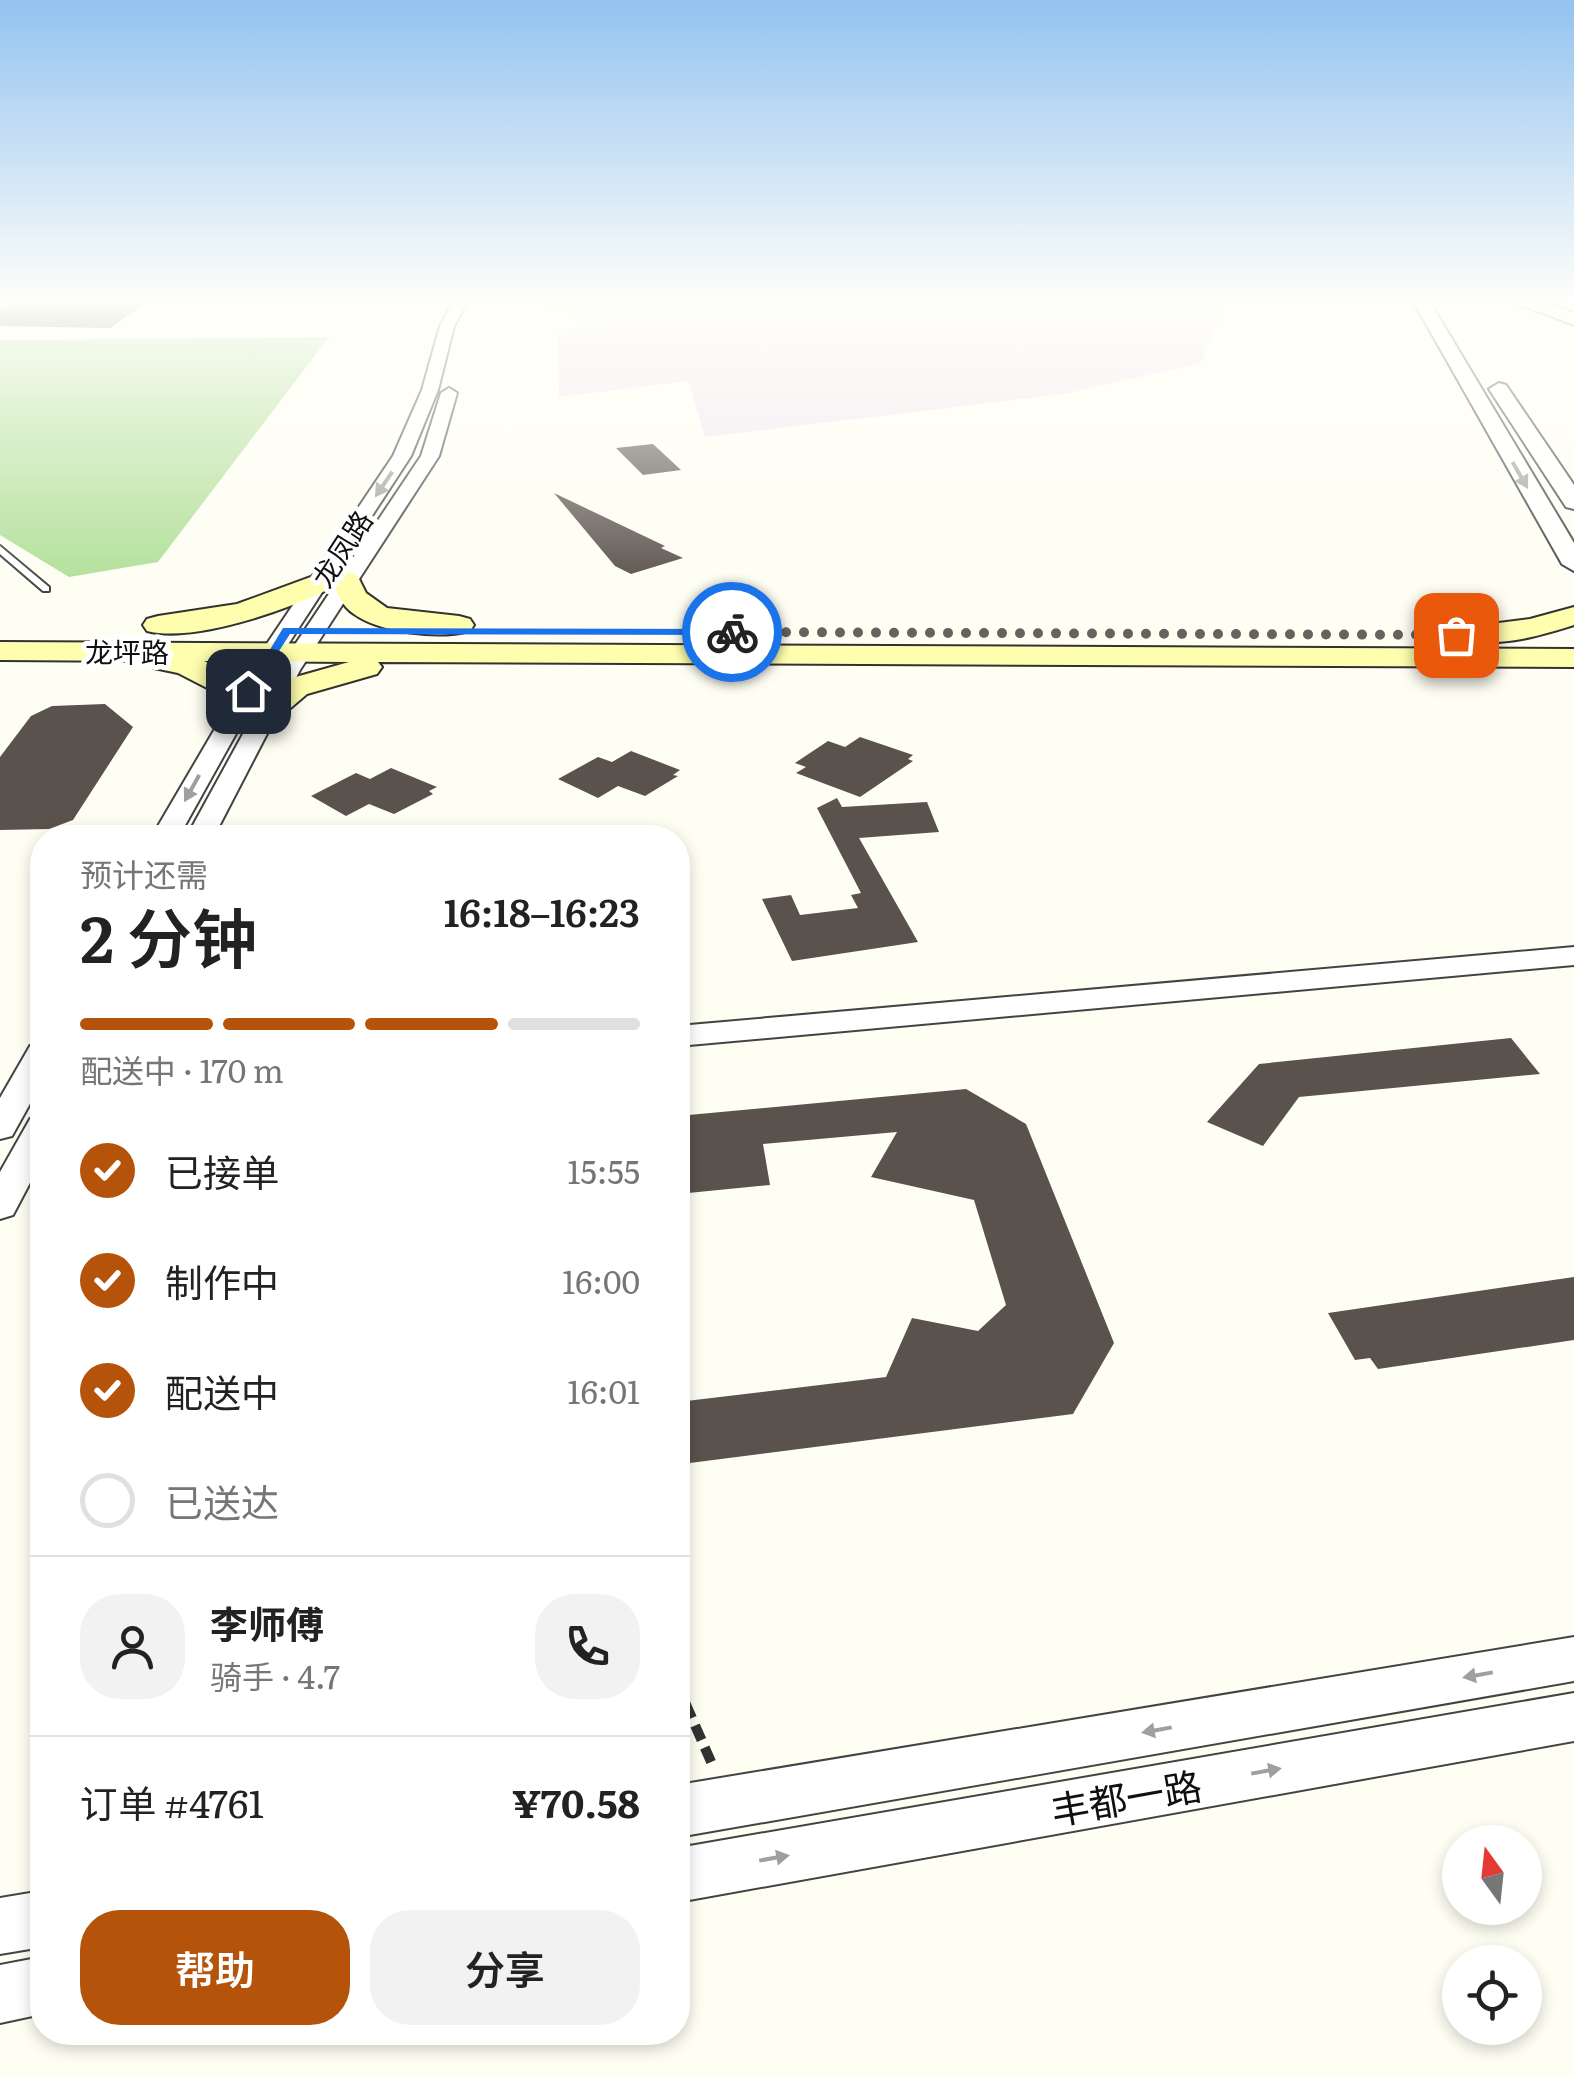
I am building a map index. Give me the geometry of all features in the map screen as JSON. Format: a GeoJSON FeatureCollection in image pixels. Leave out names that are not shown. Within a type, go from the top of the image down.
{"type":"FeatureCollection","features":[{"type":"Feature","properties":{"kind":"main road"},"geometry":{"type":"LineString","coordinates":[[94,641],[250,612],[333,582],[366,612],[519,641]]}},
{"type":"Feature","properties":{"kind":"main road"},"geometry":{"type":"LineString","coordinates":[[1465,646],[1574,616]]}},
{"type":"Feature","properties":{"kind":"main road","name":"龙坪路"},"geometry":{"type":"LineString","coordinates":[[0,630],[94,641]]}},
{"type":"Feature","properties":{"kind":"main road","name":"龙坪路"},"geometry":{"type":"LineString","coordinates":[[1465,646],[1574,635]]}},
{"type":"Feature","properties":{"kind":"main road"},"geometry":{"type":"LineString","coordinates":[[94,641],[187,664],[212,675],[228,686],[234,713]]}},
{"type":"Feature","properties":{"kind":"main road","name":"龙坪路"},"geometry":{"type":"LineString","coordinates":[[0,651],[94,641],[519,641],[1465,646],[1574,658]]}},
{"type":"Feature","properties":{"kind":"main road"},"geometry":{"type":"LineString","coordinates":[[268,710],[296,687],[334,673],[519,641]]}},
{"type":"Feature","properties":{"kind":"main road"},"geometry":{"type":"LineString","coordinates":[[1465,646],[1574,666]]}},
{"type":"Feature","properties":{"kind":"street","name":"龙凤路"},"geometry":{"type":"LineString","coordinates":[[333,582],[402,456],[427,396]]}},
{"type":"Feature","properties":{"kind":"street","name":"龙凤路"},"geometry":{"type":"LineString","coordinates":[[171,825],[234,713],[294,640],[333,582],[430,456],[448,396]]}},
{"type":"Feature","properties":{"kind":"street"},"geometry":{"type":"LineString","coordinates":[[1476,396],[1574,564]]}},
{"type":"Feature","properties":{"kind":"street"},"geometry":{"type":"LineString","coordinates":[[1503,396],[1574,502]]}},
{"type":"Feature","properties":{"kind":"street","name":"龙凤路"},"geometry":{"type":"LineString","coordinates":[[206,825],[268,710],[294,640]]}},
{"type":"Feature","properties":{"kind":"street"},"geometry":{"type":"LineString","coordinates":[[690,1035],[1574,956]]}},
{"type":"Feature","properties":{"kind":"street"},"geometry":{"type":"LineString","coordinates":[[0,1128],[30,1074]]}},
{"type":"Feature","properties":{"kind":"street"},"geometry":{"type":"LineString","coordinates":[[0,1206],[30,1149]]}},
{"type":"Feature","properties":{"kind":"street","name":"丰都一路"},"geometry":{"type":"LineString","coordinates":[[690,1809],[1574,1659]]}},
{"type":"Feature","properties":{"kind":"street","name":"丰都一路"},"geometry":{"type":"LineString","coordinates":[[690,1873],[1574,1717]]}},
{"type":"Feature","properties":{"kind":"street"},"geometry":{"type":"LineString","coordinates":[[0,1926],[30,1921]]}},
{"type":"Feature","properties":{"kind":"street"},"geometry":{"type":"LineString","coordinates":[[0,1994],[30,1988]]}},
{"type":"Feature","properties":{"kind":"lane"},"geometry":{"type":"LineString","coordinates":[[0,549],[46,590]]}},
{"type":"Feature","properties":{"kind":"path"},"geometry":{"type":"LineString","coordinates":[[690,1721],[728,1802]]}},
{"type":"Feature","properties":{"kind":"shaded area"},"geometry":{"type":"Polygon","coordinates":[[[693,396],[1048,396],[705,437],[693,396]]]}},
{"type":"Feature","properties":{"kind":"green space"},"geometry":{"type":"Polygon","coordinates":[[[0,396],[284,396],[158,562],[69,577],[0,535],[0,396]]]}},
{"type":"Feature","properties":{"kind":"building"},"geometry":{"type":"Polygon","coordinates":[[[653,444],[681,470],[643,475],[616,448],[653,444]]]}},
{"type":"Feature","properties":{"kind":"building"},"geometry":{"type":"Polygon","coordinates":[[[554,493],[683,558],[631,574],[615,566],[554,493]]]}},
{"type":"Feature","properties":{"kind":"building"},"geometry":{"type":"Polygon","coordinates":[[[105,704],[133,727],[73,820],[60,825],[30,825],[30,829],[0,830],[0,757],[31,716],[52,706],[105,704]]]}},
{"type":"Feature","properties":{"kind":"building"},"geometry":{"type":"Polygon","coordinates":[[[860,737],[913,755],[908,759],[913,761],[860,797],[796,773],[806,767],[795,763],[828,741],[845,747],[860,737]]]}},
{"type":"Feature","properties":{"kind":"building"},"geometry":{"type":"Polygon","coordinates":[[[631,751],[680,770],[673,775],[678,776],[645,796],[618,786],[598,798],[558,779],[598,757],[612,762],[631,751]]]}},
{"type":"Feature","properties":{"kind":"building"},"geometry":{"type":"Polygon","coordinates":[[[391,768],[437,787],[429,791],[433,794],[394,814],[369,804],[346,816],[311,796],[356,773],[370,779],[391,768]]]}},
{"type":"Feature","properties":{"kind":"building"},"geometry":{"type":"Polygon","coordinates":[[[837,798],[842,807],[927,802],[939,832],[859,838],[918,942],[792,961],[762,899],[791,895],[800,915],[858,908],[851,895],[861,893],[817,808],[837,798]]]}},
{"type":"Feature","properties":{"kind":"building"},"geometry":{"type":"Polygon","coordinates":[[[1511,1038],[1540,1074],[1299,1097],[1263,1146],[1207,1122],[1259,1064],[1511,1038]]]}},
{"type":"Feature","properties":{"kind":"building"},"geometry":{"type":"Polygon","coordinates":[[[966,1089],[1026,1124],[1114,1343],[1073,1414],[690,1463],[690,1401],[886,1377],[912,1318],[978,1331],[1006,1305],[974,1200],[871,1177],[897,1132],[763,1144],[770,1185],[690,1193],[690,1115],[966,1089]]]}},
{"type":"Feature","properties":{"kind":"building"},"geometry":{"type":"Polygon","coordinates":[[[1574,1277],[1574,1340],[1378,1369],[1370,1358],[1355,1360],[1328,1313],[1574,1277]]]}},
{"type":"Feature","properties":{"kind":"way so far"},"geometry":{"type":"LineString","coordinates":[[732,632],[1456,635]]}},
{"type":"Feature","properties":{"kind":"route"},"geometry":{"type":"LineString","coordinates":[[248,691],[286,630],[732,632]]}}]}
